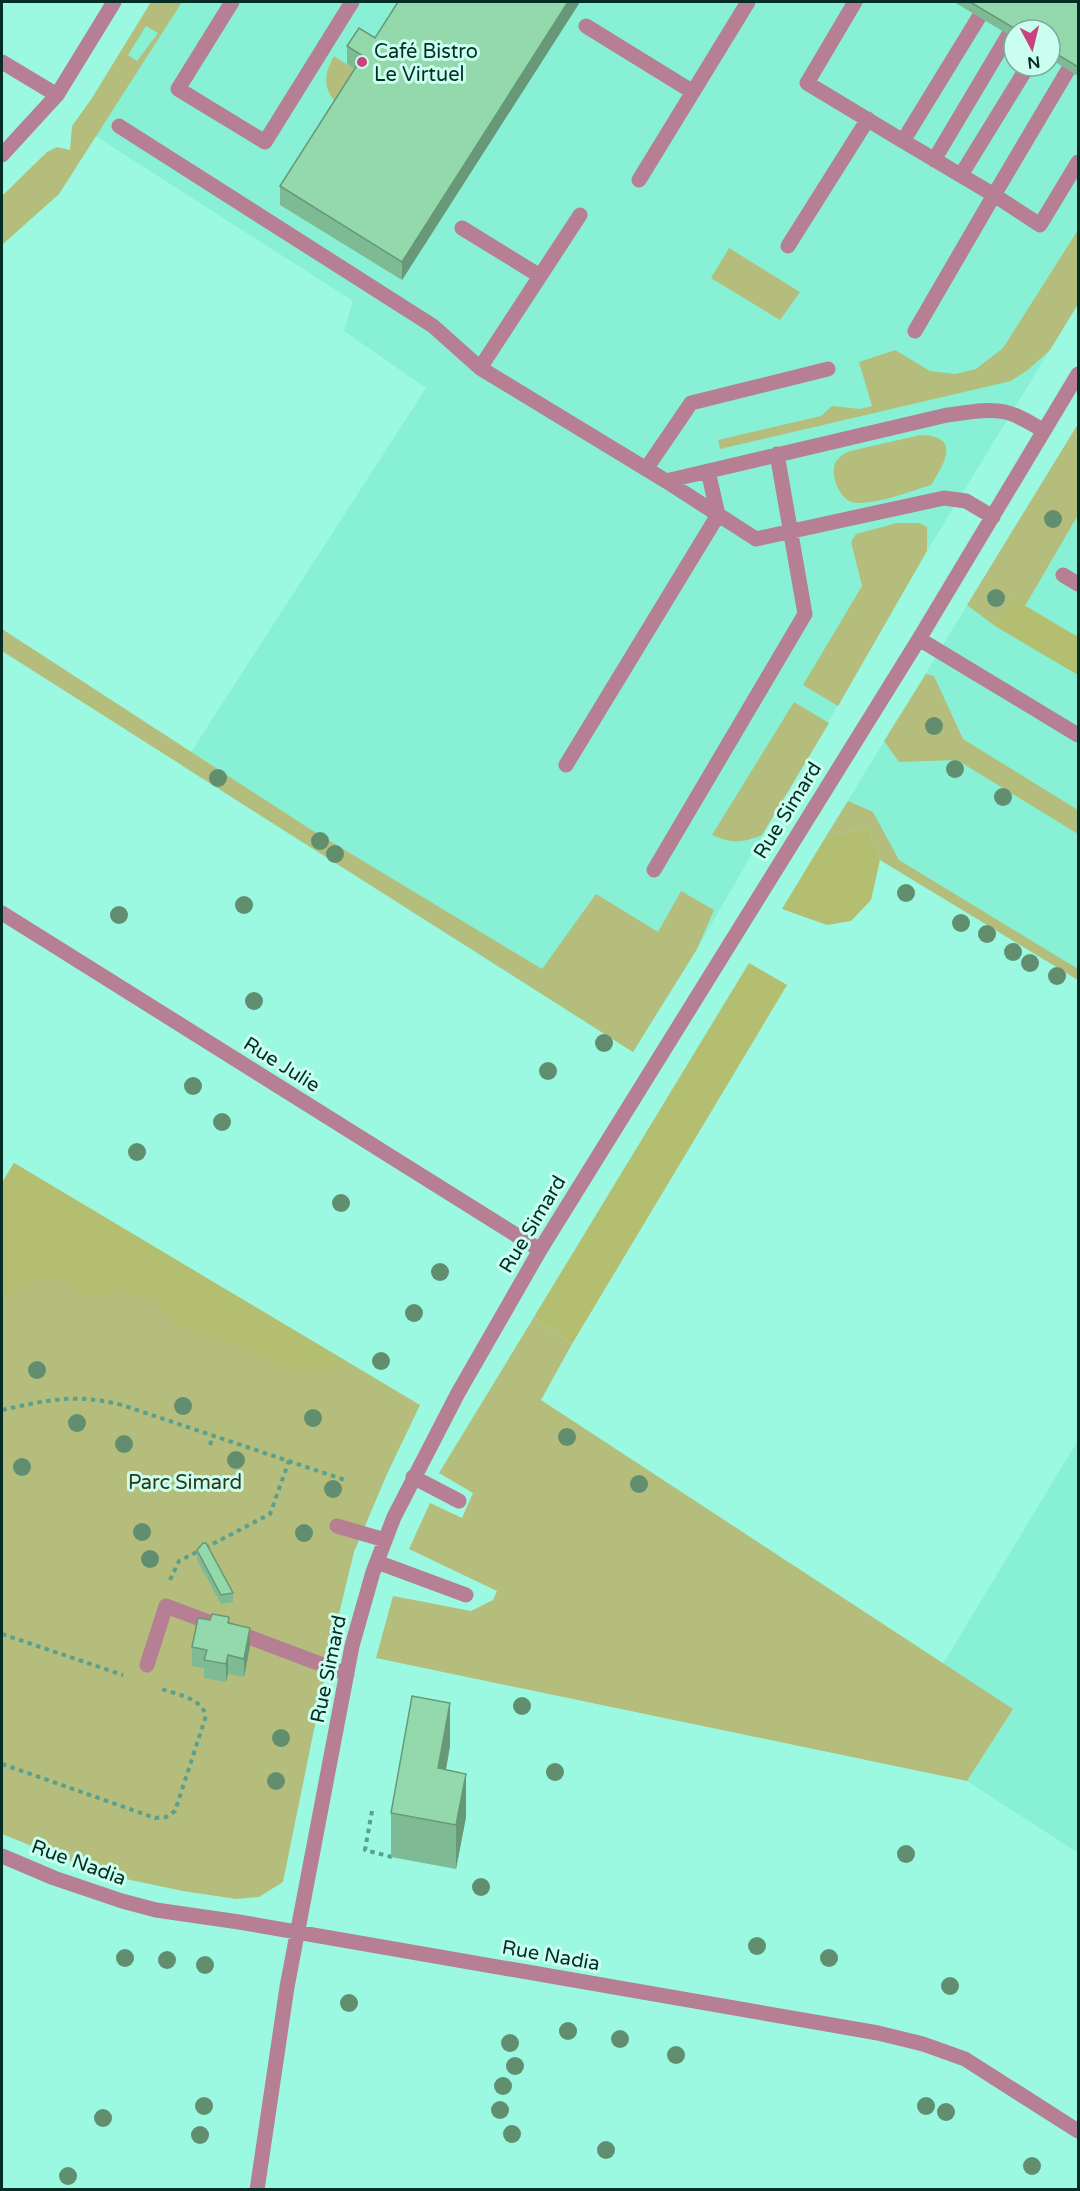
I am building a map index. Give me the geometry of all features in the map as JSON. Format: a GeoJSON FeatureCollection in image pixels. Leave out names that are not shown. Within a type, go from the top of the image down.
{"type":"FeatureCollection","features":[{"type":"Feature","properties":{"kind":"street"},"geometry":{"type":"LineString","coordinates":[[2,155],[57,95],[114,2]]}},
{"type":"Feature","properties":{"kind":"street"},"geometry":{"type":"LineString","coordinates":[[232,2],[178,89],[265,142],[352,2]]}},
{"type":"Feature","properties":{"kind":"street"},"geometry":{"type":"LineString","coordinates":[[639,180],[748,2]]}},
{"type":"Feature","properties":{"kind":"street"},"geometry":{"type":"LineString","coordinates":[[855,2],[807,83],[1040,225],[1078,162]]}},
{"type":"Feature","properties":{"kind":"street"},"geometry":{"type":"LineString","coordinates":[[903,141],[979,17]]}},
{"type":"Feature","properties":{"kind":"street"},"geometry":{"type":"LineString","coordinates":[[586,26],[693,92]]}},
{"type":"Feature","properties":{"kind":"street"},"geometry":{"type":"LineString","coordinates":[[934,160],[1002,46]]}},
{"type":"Feature","properties":{"kind":"street"},"geometry":{"type":"LineString","coordinates":[[2,62],[57,95]]}},
{"type":"Feature","properties":{"kind":"street"},"geometry":{"type":"LineString","coordinates":[[915,331],[1068,70]]}},
{"type":"Feature","properties":{"kind":"street"},"geometry":{"type":"LineString","coordinates":[[961,176],[1021,78]]}},
{"type":"Feature","properties":{"kind":"street"},"geometry":{"type":"LineString","coordinates":[[788,246],[868,119]]}},
{"type":"Feature","properties":{"kind":"street"},"geometry":{"type":"LineString","coordinates":[[119,126],[434,326],[480,368],[666,481],[756,540],[944,498],[966,501],[993,517]]}},
{"type":"Feature","properties":{"kind":"street"},"geometry":{"type":"LineString","coordinates":[[480,368],[580,215]]}},
{"type":"Feature","properties":{"kind":"street"},"geometry":{"type":"LineString","coordinates":[[462,228],[540,276]]}},
{"type":"Feature","properties":{"kind":"street"},"geometry":{"type":"LineString","coordinates":[[646,469],[691,403],[828,369]]}},
{"type":"Feature","properties":{"kind":"street","name":"Rue Simard"},"geometry":{"type":"LineString","coordinates":[[257,2190],[287,1987],[347,1674],[363,1604],[377,1562],[413,1477],[540,1250],[919,639],[1078,374]]}},
{"type":"Feature","properties":{"kind":"street"},"geometry":{"type":"LineString","coordinates":[[666,481],[946,415],[1003,411],[1044,431]]}},
{"type":"Feature","properties":{"kind":"street"},"geometry":{"type":"LineString","coordinates":[[654,870],[804,614],[777,454]]}},
{"type":"Feature","properties":{"kind":"street"},"geometry":{"type":"LineString","coordinates":[[566,765],[718,515],[708,471]]}},
{"type":"Feature","properties":{"kind":"street"},"geometry":{"type":"LineString","coordinates":[[1063,575],[1078,584]]}},
{"type":"Feature","properties":{"kind":"street"},"geometry":{"type":"LineString","coordinates":[[919,639],[1078,735]]}},
{"type":"Feature","properties":{"kind":"street","name":"Rue Julie"},"geometry":{"type":"LineString","coordinates":[[2,913],[540,1250]]}},
{"type":"Feature","properties":{"kind":"street"},"geometry":{"type":"LineString","coordinates":[[413,1477],[459,1501]]}},
{"type":"Feature","properties":{"kind":"street"},"geometry":{"type":"LineString","coordinates":[[337,1526],[385,1540]]}},
{"type":"Feature","properties":{"kind":"street"},"geometry":{"type":"LineString","coordinates":[[377,1562],[466,1595]]}},
{"type":"Feature","properties":{"kind":"street"},"geometry":{"type":"LineString","coordinates":[[147,1665],[166,1606],[347,1674]]}},
{"type":"Feature","properties":{"kind":"street","name":"Rue Nadia"},"geometry":{"type":"LineString","coordinates":[[2,1856],[87,1890],[156,1910],[910,2040],[965,2059],[1078,2131]]}},
{"type":"Feature","properties":{"kind":"path"},"geometry":{"type":"LineString","coordinates":[[2,1410],[54,1398],[100,1400],[348,1481]]}},
{"type":"Feature","properties":{"kind":"path"},"geometry":{"type":"LineString","coordinates":[[210,1445],[213,1436]]}},
{"type":"Feature","properties":{"kind":"path"},"geometry":{"type":"LineString","coordinates":[[166,1606],[163,1597],[179,1561],[270,1514],[289,1461]]}},
{"type":"Feature","properties":{"kind":"path"},"geometry":{"type":"LineString","coordinates":[[2,1634],[130,1678]]}},
{"type":"Feature","properties":{"kind":"path"},"geometry":{"type":"LineString","coordinates":[[2,1764],[155,1818],[166,1817],[175,1811],[206,1716],[204,1707],[196,1701],[158,1688]]}},
{"type":"Feature","properties":{"kind":"path"},"geometry":{"type":"LineString","coordinates":[[372,1811],[365,1850],[402,1859]]}},
{"type":"Feature","properties":{"kind":"shaded area"},"geometry":{"type":"Polygon","coordinates":[[[151,2],[1078,2],[1078,304],[927,551],[697,949],[633,1052],[182,766],[426,388],[344,331],[353,301],[75,123],[151,2]]]}},
{"type":"Feature","properties":{"kind":"shaded area"},"geometry":{"type":"Polygon","coordinates":[[[1078,424],[1078,980],[880,860],[868,827],[825,838],[1078,424]]]}},
{"type":"Feature","properties":{"kind":"shaded area"},"geometry":{"type":"Polygon","coordinates":[[[1012,598],[1078,637],[1078,675],[995,626],[1012,598]]]}},
{"type":"Feature","properties":{"kind":"shaded area"},"geometry":{"type":"Polygon","coordinates":[[[868,827],[880,860],[871,900],[851,921],[827,925],[782,909],[825,838],[868,827]]]}},
{"type":"Feature","properties":{"kind":"shaded area"},"geometry":{"type":"Polygon","coordinates":[[[749,963],[787,985],[572,1344],[534,1317],[749,963]]]}},
{"type":"Feature","properties":{"kind":"shaded area"},"geometry":{"type":"Polygon","coordinates":[[[14,1163],[343,1360],[326,1370],[296,1371],[245,1348],[181,1327],[154,1298],[123,1291],[91,1299],[59,1280],[37,1280],[2,1297],[2,1183],[14,1163]]]}},
{"type":"Feature","properties":{"kind":"shaded area"},"geometry":{"type":"Polygon","coordinates":[[[1078,1440],[1078,1853],[967,1781],[1012,1709],[943,1664],[1078,1440]]]}},
{"type":"Feature","properties":{"kind":"green space"},"geometry":{"type":"Polygon","coordinates":[[[151,2],[182,2],[59,194],[2,245],[2,196],[47,152],[57,147],[70,150],[72,126],[92,98],[151,2]],[[146,26],[128,55],[137,61],[158,33],[146,26]]]}},
{"type":"Feature","properties":{"kind":"green space"},"geometry":{"type":"Polygon","coordinates":[[[334,56],[363,75],[335,101],[328,90],[326,79],[334,56]]]}},
{"type":"Feature","properties":{"kind":"green space"},"geometry":{"type":"Polygon","coordinates":[[[1078,230],[1078,304],[1050,350],[1029,369],[1011,381],[720,449],[718,440],[821,416],[832,406],[860,409],[872,406],[859,362],[895,350],[930,371],[955,374],[976,369],[1003,348],[1078,230]]]}},
{"type":"Feature","properties":{"kind":"green space"},"geometry":{"type":"Polygon","coordinates":[[[729,248],[800,292],[780,320],[711,278],[729,248]]]}},
{"type":"Feature","properties":{"kind":"green space"},"geometry":{"type":"Polygon","coordinates":[[[1078,424],[1078,515],[1025,606],[1012,598],[995,626],[967,605],[1078,424]]]}},
{"type":"Feature","properties":{"kind":"green space"},"geometry":{"type":"Polygon","coordinates":[[[921,435],[942,440],[946,446],[941,468],[931,485],[866,503],[852,502],[839,490],[834,473],[835,464],[842,455],[850,451],[921,435]]]}},
{"type":"Feature","properties":{"kind":"green space"},"geometry":{"type":"Polygon","coordinates":[[[897,523],[919,523],[927,527],[927,551],[838,706],[803,685],[862,586],[851,542],[856,534],[897,523]]]}},
{"type":"Feature","properties":{"kind":"green space"},"geometry":{"type":"Polygon","coordinates":[[[2,629],[310,829],[542,969],[596,894],[658,932],[681,891],[714,910],[697,949],[633,1052],[2,651],[2,629]]]}},
{"type":"Feature","properties":{"kind":"green space"},"geometry":{"type":"Polygon","coordinates":[[[926,674],[934,676],[963,739],[1078,810],[1078,834],[957,760],[899,762],[884,741],[926,674]]]}},
{"type":"Feature","properties":{"kind":"green space"},"geometry":{"type":"Polygon","coordinates":[[[794,702],[829,723],[762,835],[749,840],[737,841],[725,840],[712,835],[794,702]]]}},
{"type":"Feature","properties":{"kind":"green space"},"geometry":{"type":"Polygon","coordinates":[[[848,801],[873,812],[899,860],[1078,969],[1078,980],[880,860],[868,827],[825,838],[848,801]]]}},
{"type":"Feature","properties":{"kind":"green space","name":"Parc Simard"},"geometry":{"type":"Polygon","coordinates":[[[14,1163],[420,1405],[387,1474],[354,1552],[330,1651],[283,1882],[259,1897],[236,1899],[126,1879],[59,1857],[2,1834],[2,1183],[14,1163]]]}},
{"type":"Feature","properties":{"kind":"green space"},"geometry":{"type":"Polygon","coordinates":[[[534,1317],[572,1344],[541,1400],[1013,1709],[967,1781],[376,1658],[393,1596],[471,1611],[493,1600],[497,1591],[409,1549],[430,1503],[462,1518],[473,1493],[439,1473],[534,1317]]]}},
{"type":"Feature","properties":{"kind":"building"},"geometry":{"type":"Polygon","coordinates":[[[398,2],[568,2],[402,262],[280,186],[363,56],[347,46],[359,28],[375,38],[398,2]]]}},
{"type":"Feature","properties":{"kind":"building"},"geometry":{"type":"Polygon","coordinates":[[[970,2],[1078,2],[1078,67],[1062,57],[1062,18],[1002,18],[1002,21],[970,2]]]}},
{"type":"Feature","properties":{"kind":"building"},"geometry":{"type":"Polygon","coordinates":[[[203,1543],[206,1543],[233,1593],[221,1595],[197,1550],[203,1543]]]}},
{"type":"Feature","properties":{"kind":"building"},"geometry":{"type":"Polygon","coordinates":[[[212,1614],[229,1617],[228,1623],[250,1628],[244,1659],[228,1655],[226,1664],[204,1660],[207,1650],[192,1647],[198,1618],[210,1620],[212,1614]]]}},
{"type":"Feature","properties":{"kind":"building"},"geometry":{"type":"Polygon","coordinates":[[[412,1696],[450,1703],[438,1768],[466,1774],[456,1825],[391,1813],[412,1696]]]}},
{"type":"Feature","properties":{"kind":"place","name":"Café Bistro Le Virtuel"},"geometry":{"type":"Point","coordinates":[362,62]}}]}
